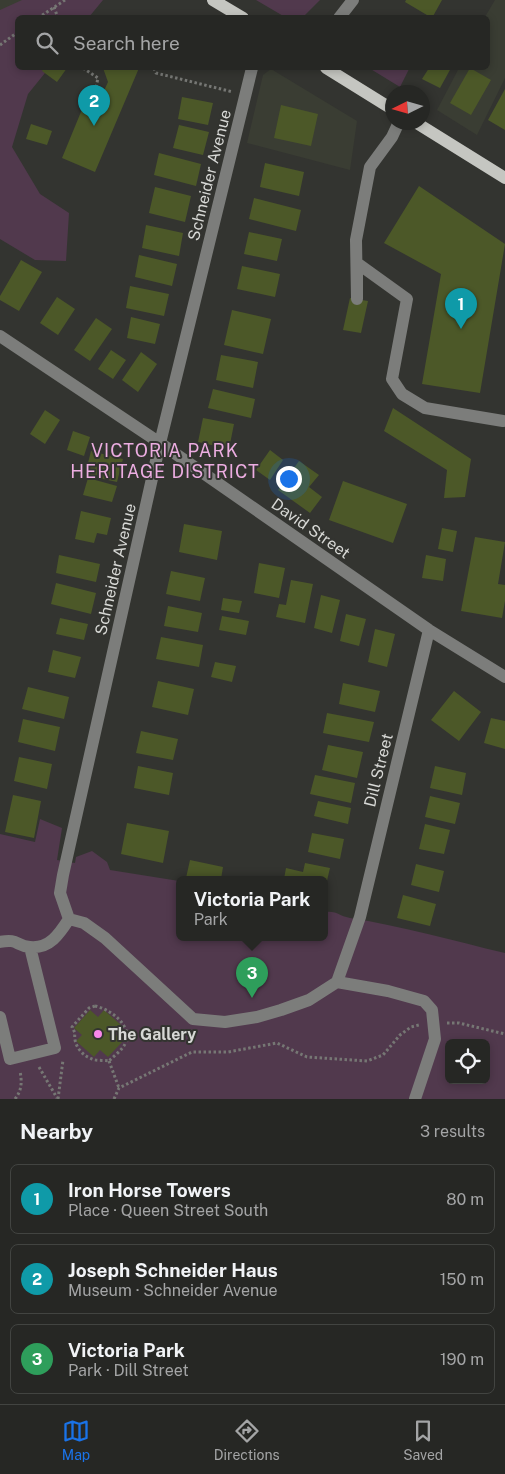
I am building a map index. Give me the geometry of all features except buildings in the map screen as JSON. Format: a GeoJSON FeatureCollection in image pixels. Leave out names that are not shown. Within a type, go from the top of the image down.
{"type":"FeatureCollection","features":[{"type":"Feature","properties":{"kind":"main road"},"geometry":{"type":"LineString","coordinates":[[213,0],[238,15]]}},
{"type":"Feature","properties":{"kind":"main road"},"geometry":{"type":"LineString","coordinates":[[329,70],[385,104]]}},
{"type":"Feature","properties":{"kind":"main road"},"geometry":{"type":"LineString","coordinates":[[428,130],[505,178]]}},
{"type":"Feature","properties":{"kind":"street"},"geometry":{"type":"LineString","coordinates":[[341,15],[353,0]]}},
{"type":"Feature","properties":{"kind":"street","name":"Schneider Avenue"},"geometry":{"type":"LineString","coordinates":[[69,918],[60,893],[63,875],[160,443],[252,70]]}},
{"type":"Feature","properties":{"kind":"street"},"geometry":{"type":"LineString","coordinates":[[395,130],[392,137],[370,167],[356,240],[357,263],[407,299],[392,379],[402,394],[425,408],[503,421]]}},
{"type":"Feature","properties":{"kind":"street","name":"David Street"},"geometry":{"type":"LineString","coordinates":[[0,336],[160,443],[429,630],[505,677]]}},
{"type":"Feature","properties":{"kind":"street","name":"Dill Street"},"geometry":{"type":"LineString","coordinates":[[337,982],[360,917],[429,630]]}},
{"type":"Feature","properties":{"kind":"street"},"geometry":{"type":"LineString","coordinates":[[0,942],[11,940],[30,947],[51,942],[60,933],[69,918],[84,923],[105,938],[193,1019],[226,1022],[257,1017],[309,1000],[337,982],[388,991],[424,1001],[432,1010],[435,1039],[415,1099]]}},
{"type":"Feature","properties":{"kind":"street"},"geometry":{"type":"LineString","coordinates":[[0,1017],[10,1059],[55,1048],[30,947]]}},
{"type":"Feature","properties":{"kind":"path"},"geometry":{"type":"LineString","coordinates":[[42,15],[65,0]]}},
{"type":"Feature","properties":{"kind":"path"},"geometry":{"type":"LineString","coordinates":[[54,7],[57,15]]}},
{"type":"Feature","properties":{"kind":"path"},"geometry":{"type":"LineString","coordinates":[[0,45],[15,34]]}},
{"type":"Feature","properties":{"kind":"path"},"geometry":{"type":"LineString","coordinates":[[85,70],[98,78],[96,92]]}},
{"type":"Feature","properties":{"kind":"path"},"geometry":{"type":"LineString","coordinates":[[155,70],[156,73],[246,95]]}},
{"type":"Feature","properties":{"kind":"path"},"geometry":{"type":"LineString","coordinates":[[95,1006],[105,1008],[124,1025],[128,1037],[124,1046],[109,1061],[91,1059],[77,1048],[74,1040],[75,1033],[72,1027],[89,1008],[95,1006]]}},
{"type":"Feature","properties":{"kind":"path"},"geometry":{"type":"LineString","coordinates":[[447,1022],[505,1034]]}},
{"type":"Feature","properties":{"kind":"path"},"geometry":{"type":"LineString","coordinates":[[114,1099],[119,1088],[192,1052],[228,1052],[277,1043],[307,1057],[367,1061],[383,1055],[400,1035],[411,1027],[427,1023]]}},
{"type":"Feature","properties":{"kind":"path"},"geometry":{"type":"LineString","coordinates":[[58,1099],[63,1057]]}},
{"type":"Feature","properties":{"kind":"path"},"geometry":{"type":"LineString","coordinates":[[109,1061],[119,1088]]}},
{"type":"Feature","properties":{"kind":"path"},"geometry":{"type":"LineString","coordinates":[[37,1064],[58,1099]]}},
{"type":"Feature","properties":{"kind":"path"},"geometry":{"type":"LineString","coordinates":[[15,1099],[21,1090],[22,1083],[19,1068]]}},
{"type":"Feature","properties":{"kind":"shaded area"},"geometry":{"type":"Polygon","coordinates":[[[0,0],[26,0],[0,29],[0,0]]]}},
{"type":"Feature","properties":{"kind":"shaded area"},"geometry":{"type":"Polygon","coordinates":[[[22,0],[103,0],[91,15],[15,15],[15,70],[47,70],[28,94],[12,147],[40,194],[69,213],[66,261],[35,260],[0,239],[0,10],[22,0]]]}},
{"type":"Feature","properties":{"kind":"shaded area"},"geometry":{"type":"Polygon","coordinates":[[[256,0],[320,0],[305,15],[282,15],[256,0]]]}},
{"type":"Feature","properties":{"kind":"shaded area"},"geometry":{"type":"Polygon","coordinates":[[[495,0],[505,0],[505,78],[477,135],[437,110],[458,70],[490,70],[490,15],[486,15],[495,0]]]}},
{"type":"Feature","properties":{"kind":"shaded area"},"geometry":{"type":"Polygon","coordinates":[[[273,70],[357,121],[350,170],[247,143],[263,75],[273,70]]]}},
{"type":"Feature","properties":{"kind":"shaded area"},"geometry":{"type":"Polygon","coordinates":[[[372,70],[408,70],[401,85],[397,85],[372,70]]]}},
{"type":"Feature","properties":{"kind":"shaded area"},"geometry":{"type":"Polygon","coordinates":[[[40,819],[62,828],[57,860],[75,863],[76,857],[92,851],[107,862],[110,870],[176,881],[176,941],[328,941],[328,912],[330,912],[505,953],[505,1099],[0,1099],[0,834],[35,842],[40,819]]]}},
{"type":"Feature","properties":{"kind":"place","name":"Joseph Schneider Haus"},"geometry":{"type":"Point","coordinates":[94,126]}},
{"type":"Feature","properties":{"kind":"place","name":"Iron Horse Towers"},"geometry":{"type":"Point","coordinates":[461,329]}},
{"type":"Feature","properties":{"kind":"place","name":"Victoria Park"},"geometry":{"type":"Point","coordinates":[252,998]}},
{"type":"Feature","properties":{"kind":"place","name":"The Gallery"},"geometry":{"type":"Point","coordinates":[98,1034]}},
{"type":"Feature","properties":{"kind":"district","name":"VICTORIA PARK HERITAGE DISTRICT"},"geometry":{"type":"Point","coordinates":[165,461]}}]}
